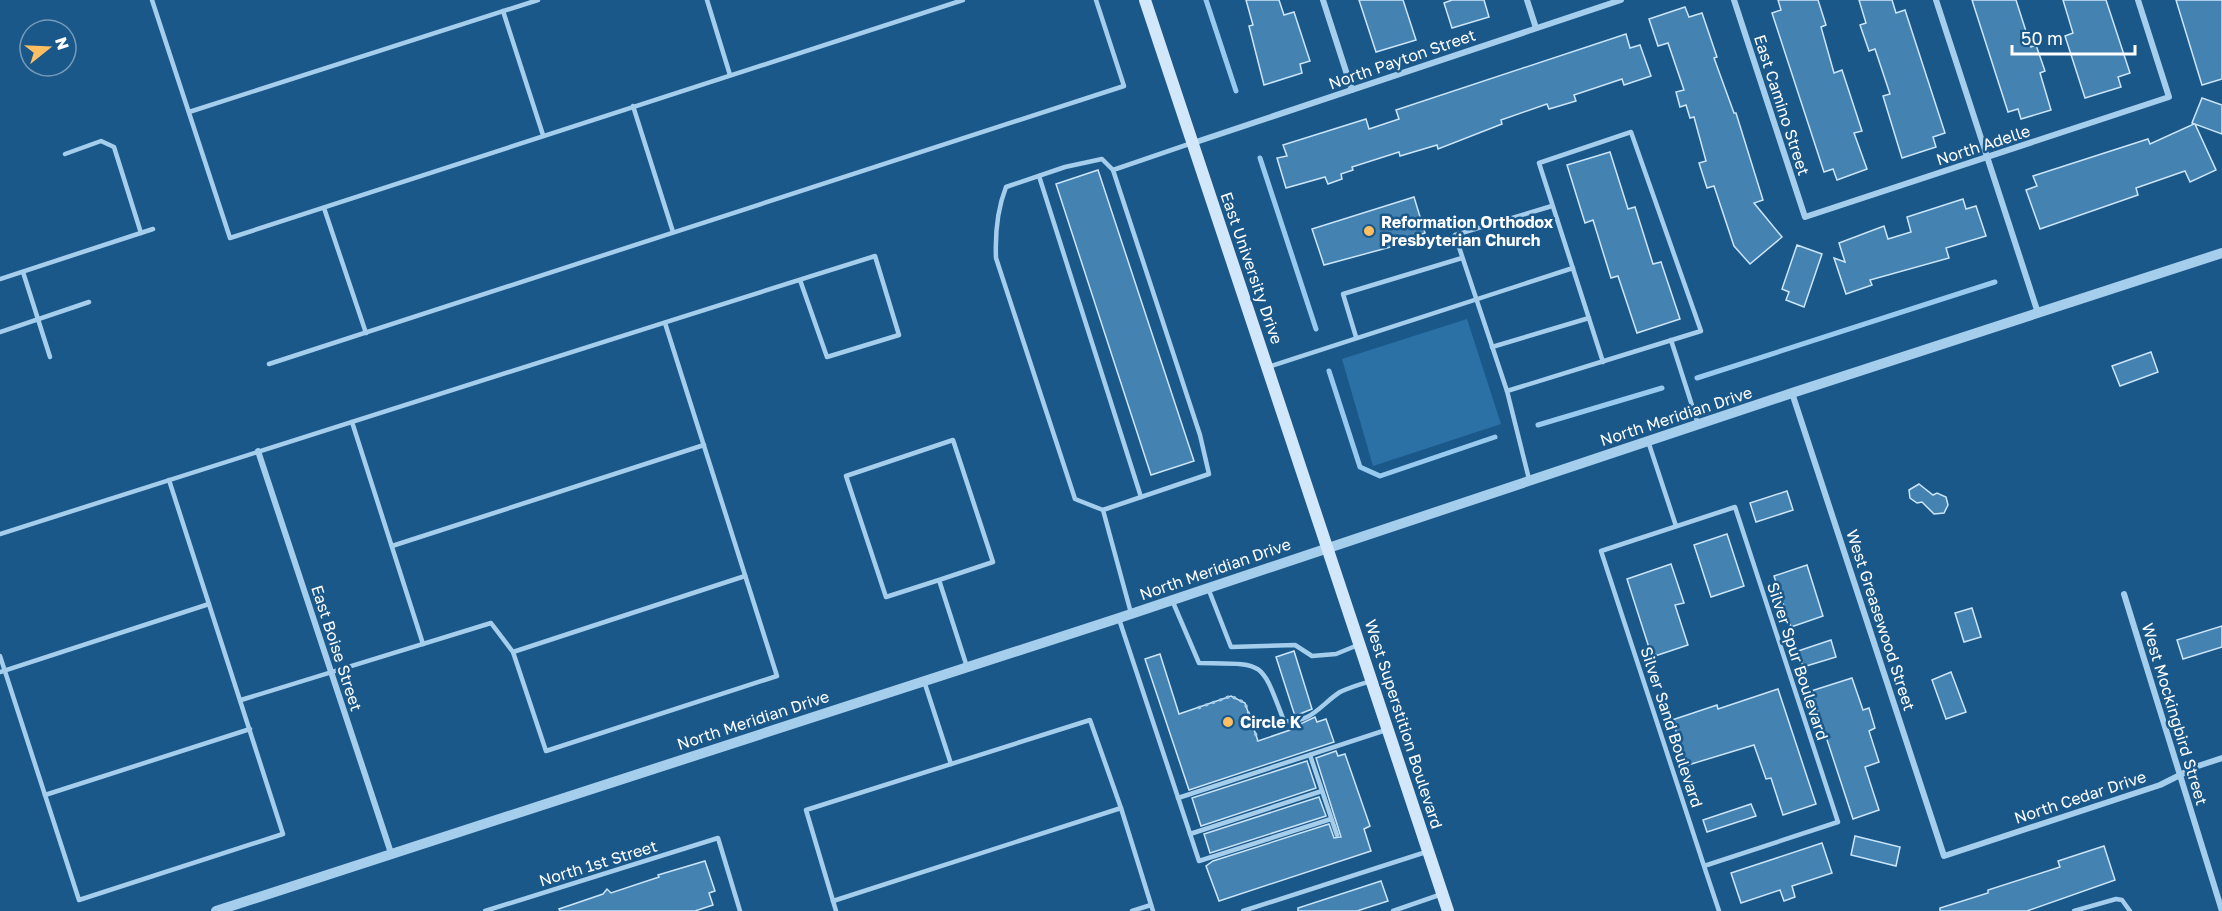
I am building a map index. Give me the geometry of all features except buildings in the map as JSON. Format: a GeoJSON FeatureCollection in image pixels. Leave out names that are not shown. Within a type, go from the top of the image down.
{"type":"FeatureCollection","features":[{"type":"Feature","properties":{"kind":"main road","name":"East University Drive"},"geometry":{"type":"LineString","coordinates":[[1145,0],[1328,547]]}},
{"type":"Feature","properties":{"kind":"main road","name":"West Superstition Boulevard"},"geometry":{"type":"LineString","coordinates":[[1328,547],[1448,911]]}},
{"type":"Feature","properties":{"kind":"street"},"geometry":{"type":"LineString","coordinates":[[1323,0],[1352,90]]}},
{"type":"Feature","properties":{"kind":"street"},"geometry":{"type":"LineString","coordinates":[[1527,0],[1536,28]]}},
{"type":"Feature","properties":{"kind":"street","name":"North Payton Street"},"geometry":{"type":"LineString","coordinates":[[1192,143],[1621,0]]}},
{"type":"Feature","properties":{"kind":"street","name":"East Camino Street"},"geometry":{"type":"LineString","coordinates":[[1734,0],[1805,217]]}},
{"type":"Feature","properties":{"kind":"street"},"geometry":{"type":"LineString","coordinates":[[1936,0],[2038,313]]}},
{"type":"Feature","properties":{"kind":"street","name":"North Adelle"},"geometry":{"type":"LineString","coordinates":[[1805,217],[2169,97],[2138,0]]}},
{"type":"Feature","properties":{"kind":"street","name":"North Meridian Drive"},"geometry":{"type":"LineString","coordinates":[[216,911],[1119,618],[1698,424],[2222,253]]}},
{"type":"Feature","properties":{"kind":"street","name":"West Greasewood Street"},"geometry":{"type":"LineString","coordinates":[[1792,393],[1944,856]]}},
{"type":"Feature","properties":{"kind":"street","name":"East Boise Street"},"geometry":{"type":"LineString","coordinates":[[258,451],[391,853]]}},
{"type":"Feature","properties":{"kind":"street","name":"West Mockingbird Street"},"geometry":{"type":"LineString","coordinates":[[2124,594],[2178,775],[2222,911]]}},
{"type":"Feature","properties":{"kind":"street","name":"North Cedar Drive"},"geometry":{"type":"LineString","coordinates":[[1944,856],[2160,785],[2178,775],[2222,758]]}},
{"type":"Feature","properties":{"kind":"lane"},"geometry":{"type":"LineString","coordinates":[[152,0],[230,238],[963,0]]}},
{"type":"Feature","properties":{"kind":"lane"},"geometry":{"type":"LineString","coordinates":[[189,112],[538,0]]}},
{"type":"Feature","properties":{"kind":"lane"},"geometry":{"type":"LineString","coordinates":[[707,0],[730,75]]}},
{"type":"Feature","properties":{"kind":"lane"},"geometry":{"type":"LineString","coordinates":[[269,364],[1124,86],[1096,0]]}},
{"type":"Feature","properties":{"kind":"lane"},"geometry":{"type":"LineString","coordinates":[[503,11],[543,135]]}},
{"type":"Feature","properties":{"kind":"lane"},"geometry":{"type":"LineString","coordinates":[[633,106],[673,232]]}},
{"type":"Feature","properties":{"kind":"lane"},"geometry":{"type":"LineString","coordinates":[[1507,392],[1603,362],[1671,340],[1701,331],[1631,132],[1539,163],[1603,362]]}},
{"type":"Feature","properties":{"kind":"lane"},"geometry":{"type":"LineString","coordinates":[[65,154],[101,141],[114,147],[141,233]]}},
{"type":"Feature","properties":{"kind":"lane"},"geometry":{"type":"LineString","coordinates":[[1113,170],[1192,143]]}},
{"type":"Feature","properties":{"kind":"lane"},"geometry":{"type":"LineString","coordinates":[[1102,159],[1113,170],[1200,435],[1209,474],[1103,510],[1075,499],[996,258],[995,239],[999,204],[1006,187],[1065,166],[1102,159]]}},
{"type":"Feature","properties":{"kind":"lane"},"geometry":{"type":"LineString","coordinates":[[1039,176],[1141,497]]}},
{"type":"Feature","properties":{"kind":"lane"},"geometry":{"type":"LineString","coordinates":[[1530,480],[1507,392],[1455,235],[1552,206]]}},
{"type":"Feature","properties":{"kind":"lane"},"geometry":{"type":"LineString","coordinates":[[324,208],[366,333]]}},
{"type":"Feature","properties":{"kind":"lane"},"geometry":{"type":"LineString","coordinates":[[0,279],[153,229]]}},
{"type":"Feature","properties":{"kind":"lane"},"geometry":{"type":"LineString","coordinates":[[0,534],[875,256],[899,334],[827,357],[800,280]]}},
{"type":"Feature","properties":{"kind":"lane"},"geometry":{"type":"LineString","coordinates":[[1356,337],[1343,294],[1462,258]]}},
{"type":"Feature","properties":{"kind":"lane"},"geometry":{"type":"LineString","coordinates":[[1268,367],[1573,268]]}},
{"type":"Feature","properties":{"kind":"lane"},"geometry":{"type":"LineString","coordinates":[[23,272],[50,357]]}},
{"type":"Feature","properties":{"kind":"lane"},"geometry":{"type":"LineString","coordinates":[[0,332],[89,302]]}},
{"type":"Feature","properties":{"kind":"lane"},"geometry":{"type":"LineString","coordinates":[[1492,347],[1589,318]]}},
{"type":"Feature","properties":{"kind":"lane"},"geometry":{"type":"LineString","coordinates":[[242,700],[491,623],[513,652],[546,751],[777,676],[665,323]]}},
{"type":"Feature","properties":{"kind":"lane"},"geometry":{"type":"LineString","coordinates":[[1671,340],[1698,424]]}},
{"type":"Feature","properties":{"kind":"lane"},"geometry":{"type":"LineString","coordinates":[[352,422],[423,644]]}},
{"type":"Feature","properties":{"kind":"lane"},"geometry":{"type":"LineString","coordinates":[[952,440],[993,562],[939,580],[886,597],[846,476],[952,440]]}},
{"type":"Feature","properties":{"kind":"lane"},"geometry":{"type":"LineString","coordinates":[[1648,441],[1676,526]]}},
{"type":"Feature","properties":{"kind":"lane"},"geometry":{"type":"LineString","coordinates":[[392,546],[704,445]]}},
{"type":"Feature","properties":{"kind":"lane"},"geometry":{"type":"LineString","coordinates":[[0,657],[2,671],[79,900],[283,834],[242,700],[169,480]]}},
{"type":"Feature","properties":{"kind":"lane","name":"Silver Spur Boulevard"},"geometry":{"type":"LineString","coordinates":[[1676,526],[1735,507],[1838,822],[1704,866]]}},
{"type":"Feature","properties":{"kind":"lane"},"geometry":{"type":"LineString","coordinates":[[1103,510],[1131,614]]}},
{"type":"Feature","properties":{"kind":"lane","name":"Silver Sand Boulevard"},"geometry":{"type":"LineString","coordinates":[[1676,526],[1601,551],[1719,911]]}},
{"type":"Feature","properties":{"kind":"lane"},"geometry":{"type":"LineString","coordinates":[[513,652],[745,576]]}},
{"type":"Feature","properties":{"kind":"lane"},"geometry":{"type":"LineString","coordinates":[[939,580],[968,667]]}},
{"type":"Feature","properties":{"kind":"lane"},"geometry":{"type":"LineString","coordinates":[[1208,588],[1231,647],[1295,645],[1312,656],[1336,654],[1361,644]]}},
{"type":"Feature","properties":{"kind":"lane"},"geometry":{"type":"LineString","coordinates":[[1172,600],[1199,663],[1258,667],[1266,674],[1284,721],[1295,722],[1324,708],[1343,691],[1373,680]]}},
{"type":"Feature","properties":{"kind":"lane"},"geometry":{"type":"LineString","coordinates":[[2,671],[209,604]]}},
{"type":"Feature","properties":{"kind":"lane"},"geometry":{"type":"LineString","coordinates":[[1119,618],[1199,861],[1331,819]]}},
{"type":"Feature","properties":{"kind":"lane"},"geometry":{"type":"LineString","coordinates":[[924,681],[951,764]]}},
{"type":"Feature","properties":{"kind":"lane"},"geometry":{"type":"LineString","coordinates":[[836,911],[806,810],[1090,720],[1121,808],[1152,908],[1132,911]]}},
{"type":"Feature","properties":{"kind":"lane"},"geometry":{"type":"LineString","coordinates":[[45,795],[250,729]]}},
{"type":"Feature","properties":{"kind":"lane"},"geometry":{"type":"LineString","coordinates":[[1178,798],[1389,729]]}},
{"type":"Feature","properties":{"kind":"lane"},"geometry":{"type":"LineString","coordinates":[[1310,755],[1337,835]]}},
{"type":"Feature","properties":{"kind":"lane"},"geometry":{"type":"LineString","coordinates":[[1190,834],[1322,791]]}},
{"type":"Feature","properties":{"kind":"lane"},"geometry":{"type":"LineString","coordinates":[[833,901],[1121,808]]}},
{"type":"Feature","properties":{"kind":"lane","name":"North 1st Street"},"geometry":{"type":"LineString","coordinates":[[485,911],[718,838],[740,911]]}},
{"type":"Feature","properties":{"kind":"lane"},"geometry":{"type":"LineString","coordinates":[[1243,911],[1428,851]]}},
{"type":"Feature","properties":{"kind":"lane"},"geometry":{"type":"LineString","coordinates":[[1393,911],[1442,894]]}},
{"type":"Feature","properties":{"kind":"lane"},"geometry":{"type":"LineString","coordinates":[[2074,911],[2108,900],[2122,900],[2130,911]]}},
{"type":"Feature","properties":{"kind":"path"},"geometry":{"type":"LineString","coordinates":[[1198,708],[1231,696],[1245,703],[1258,741]]}},
{"type":"Feature","properties":{"kind":"shaded area"},"geometry":{"type":"Polygon","coordinates":[[[1467,319],[1501,424],[1373,466],[1342,359],[1467,319]]]}},
{"type":"Feature","properties":{"kind":"waterway"},"geometry":{"type":"LineString","coordinates":[[1206,0],[1236,91]]}},
{"type":"Feature","properties":{"kind":"waterway"},"geometry":{"type":"LineString","coordinates":[[1260,158],[1316,329]]}},
{"type":"Feature","properties":{"kind":"waterway"},"geometry":{"type":"LineString","coordinates":[[1697,378],[1995,282]]}},
{"type":"Feature","properties":{"kind":"waterway"},"geometry":{"type":"LineString","coordinates":[[1329,371],[1360,467],[1380,476],[1495,437]]}},
{"type":"Feature","properties":{"kind":"waterway"},"geometry":{"type":"LineString","coordinates":[[1538,425],[1662,388]]}},
{"type":"Feature","properties":{"kind":"place","name":"Reformation Orthodox Presbyterian Church"},"geometry":{"type":"Point","coordinates":[1369,231]}},
{"type":"Feature","properties":{"kind":"place","name":"Circle K"},"geometry":{"type":"Point","coordinates":[1228,722]}}]}
